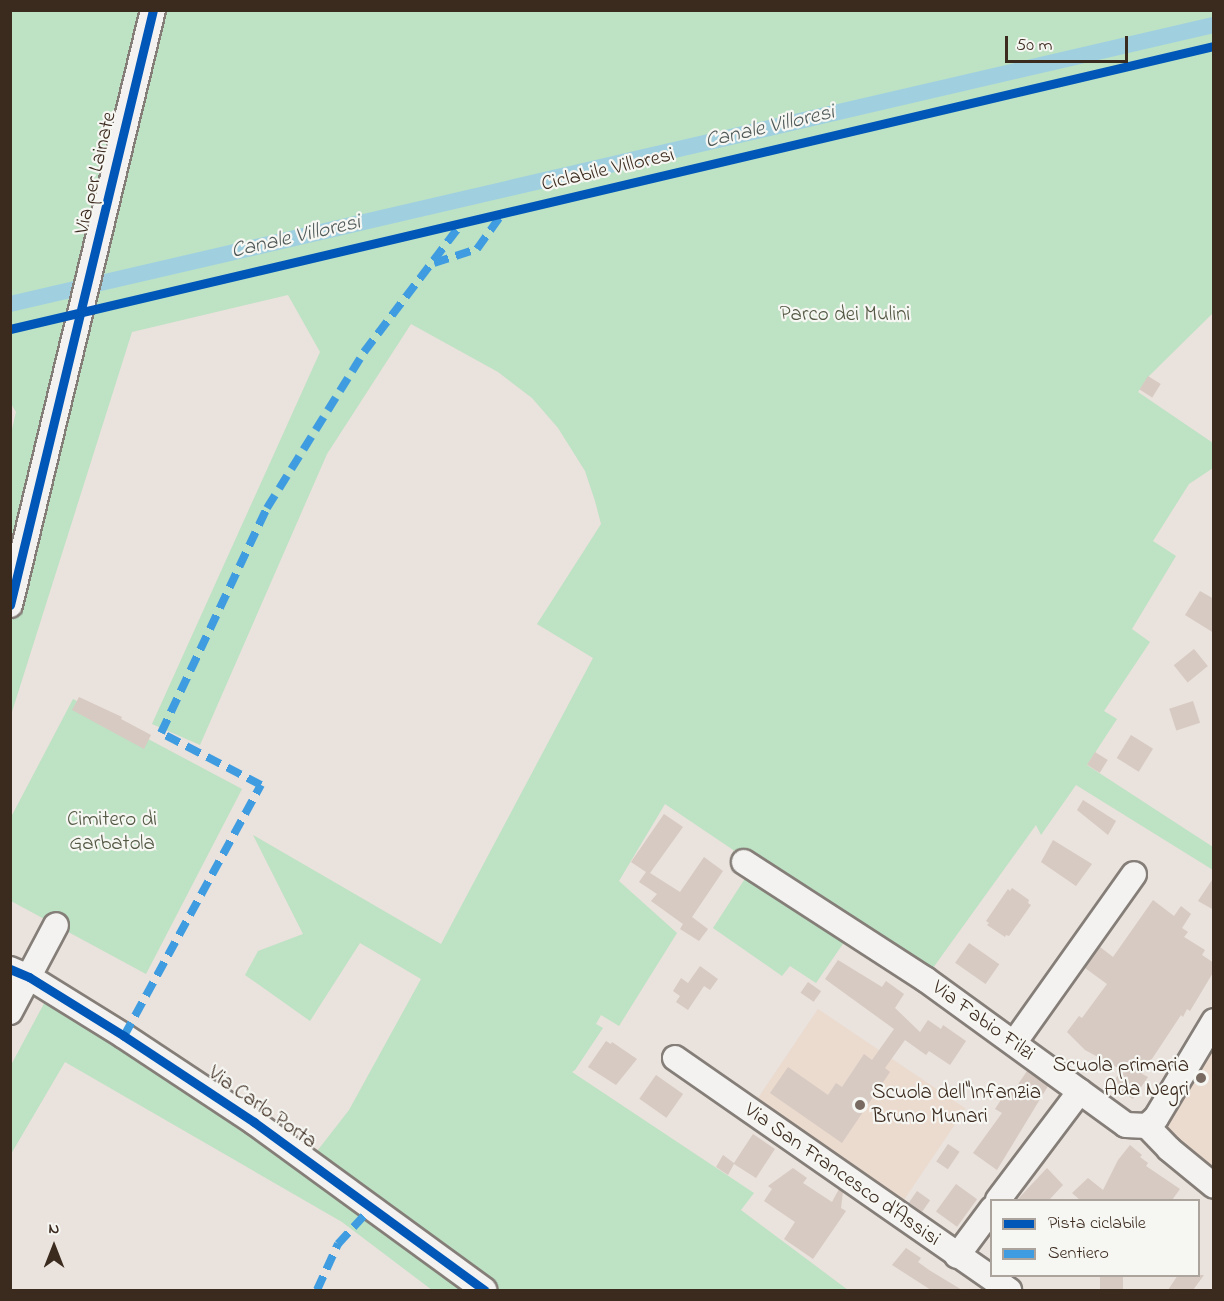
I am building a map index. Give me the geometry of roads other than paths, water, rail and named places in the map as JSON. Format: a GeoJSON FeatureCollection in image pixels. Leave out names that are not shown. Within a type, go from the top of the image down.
{"type":"FeatureCollection","features":[{"type":"Feature","properties":{"kind":"street","name":"Via per Lainate"},"geometry":{"type":"LineString","coordinates":[[10,605],[153,10]]}},
{"type":"Feature","properties":{"kind":"street","name":"Via Fabio Filzi"},"geometry":{"type":"LineString","coordinates":[[744,862],[925,979],[1126,1125],[1147,1126]]}},
{"type":"Feature","properties":{"kind":"street"},"geometry":{"type":"LineString","coordinates":[[1014,1043],[1134,874]]}},
{"type":"Feature","properties":{"kind":"street"},"geometry":{"type":"LineString","coordinates":[[10,1012],[15,970],[56,925]]}},
{"type":"Feature","properties":{"kind":"street","name":"Via Carlo Porta"},"geometry":{"type":"LineString","coordinates":[[15,970],[254,1122],[484,1290]]}},
{"type":"Feature","properties":{"kind":"street"},"geometry":{"type":"LineString","coordinates":[[1214,1021],[1156,1118],[1147,1126],[1169,1149],[1214,1186]]}},
{"type":"Feature","properties":{"kind":"street","name":"Via San Francesco d'Assisi"},"geometry":{"type":"LineString","coordinates":[[675,1058],[1009,1290]]}},
{"type":"Feature","properties":{"kind":"street"},"geometry":{"type":"LineString","coordinates":[[999,1199],[1080,1091]]}},
{"type":"Feature","properties":{"kind":"street"},"geometry":{"type":"LineString","coordinates":[[957,1256],[990,1212]]}},
{"type":"Feature","properties":{"kind":"waterway","name":"Canale Villoresi"},"geometry":{"type":"LineString","coordinates":[[10,304],[1214,25]]}},
{"type":"Feature","properties":{"kind":"place","name":"Scuola primaria Ada Negri"},"geometry":{"type":"Point","coordinates":[1201,1078]}},
{"type":"Feature","properties":{"kind":"place","name":"Scuola dell\"Infanzia Bruno Munari"},"geometry":{"type":"Point","coordinates":[860,1105]}},
{"type":"Feature","properties":{"kind":"park label","name":"Parco dei Mulini"},"geometry":{"type":"Point","coordinates":[845,315]}},
{"type":"Feature","properties":{"kind":"park label","name":"Cimitero di Garbatola"},"geometry":{"type":"Point","coordinates":[112,832]}}]}
